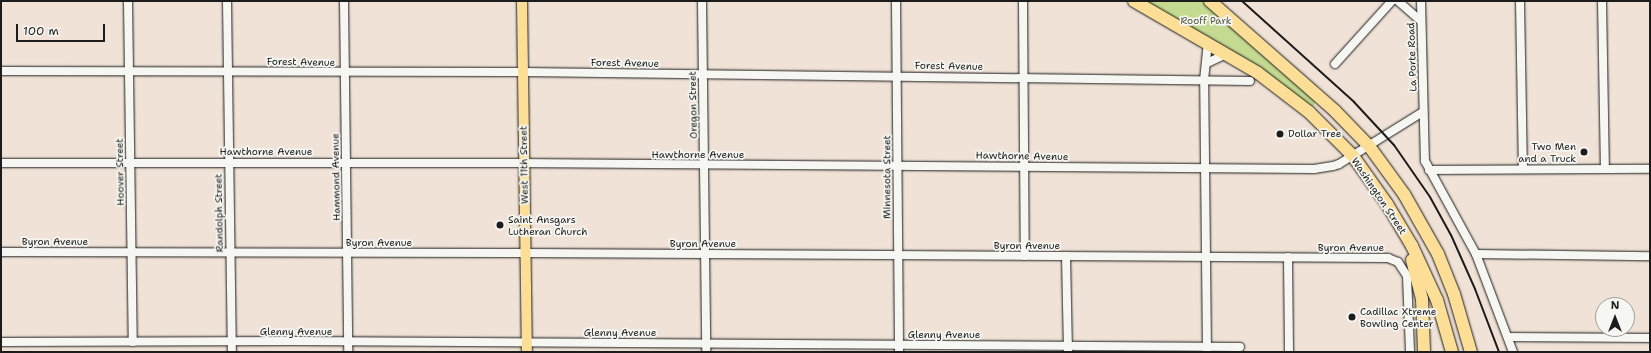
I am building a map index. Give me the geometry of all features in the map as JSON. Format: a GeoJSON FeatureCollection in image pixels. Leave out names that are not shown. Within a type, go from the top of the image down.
{"type":"FeatureCollection","features":[{"type":"Feature","properties":{"kind":"highway","name":"Washington Street"},"geometry":{"type":"LineString","coordinates":[[1134,1],[1258,73],[1323,124],[1353,156],[1387,204],[1412,246],[1429,280],[1452,352]]}},
{"type":"Feature","properties":{"kind":"highway","name":"Washington Street"},"geometry":{"type":"LineString","coordinates":[[1210,1],[1335,111],[1369,146],[1404,194],[1438,254],[1454,294],[1472,352]]}},
{"type":"Feature","properties":{"kind":"highway"},"geometry":{"type":"LineString","coordinates":[[1387,204],[1413,264],[1420,288],[1424,309],[1424,352]]}},
{"type":"Feature","properties":{"kind":"main road","name":"West 11th Street"},"geometry":{"type":"LineString","coordinates":[[522,1],[523,163],[527,347]]}},
{"type":"Feature","properties":{"kind":"street","name":"Hoover Street"},"geometry":{"type":"LineString","coordinates":[[128,1],[133,342]]}},
{"type":"Feature","properties":{"kind":"street","name":"Randolph Street"},"geometry":{"type":"LineString","coordinates":[[227,1],[228,162],[232,352]]}},
{"type":"Feature","properties":{"kind":"street","name":"Hammond Avenue"},"geometry":{"type":"LineString","coordinates":[[344,1],[348,352]]}},
{"type":"Feature","properties":{"kind":"street","name":"Oregon Street"},"geometry":{"type":"LineString","coordinates":[[702,1],[706,348]]}},
{"type":"Feature","properties":{"kind":"street","name":"Minnesota Street"},"geometry":{"type":"LineString","coordinates":[[896,1],[899,348]]}},
{"type":"Feature","properties":{"kind":"street"},"geometry":{"type":"LineString","coordinates":[[1023,1],[1025,256]]}},
{"type":"Feature","properties":{"kind":"street"},"geometry":{"type":"LineString","coordinates":[[1335,64],[1392,1]]}},
{"type":"Feature","properties":{"kind":"street"},"geometry":{"type":"LineString","coordinates":[[1398,1],[1421,21]]}},
{"type":"Feature","properties":{"kind":"street","name":"La Porte Road"},"geometry":{"type":"LineString","coordinates":[[1421,1],[1425,162],[1476,254],[1513,352]]}},
{"type":"Feature","properties":{"kind":"street"},"geometry":{"type":"LineString","coordinates":[[1520,1],[1523,168]]}},
{"type":"Feature","properties":{"kind":"street"},"geometry":{"type":"LineString","coordinates":[[1602,1],[1605,169]]}},
{"type":"Feature","properties":{"kind":"street"},"geometry":{"type":"LineString","coordinates":[[1207,349],[1204,80],[1208,44]]}},
{"type":"Feature","properties":{"kind":"street"},"geometry":{"type":"LineString","coordinates":[[1207,62],[1226,54]]}},
{"type":"Feature","properties":{"kind":"street","name":"Forest Avenue"},"geometry":{"type":"LineString","coordinates":[[1,71],[523,72],[896,75],[1250,81]]}},
{"type":"Feature","properties":{"kind":"street","name":"Hawthorne Avenue"},"geometry":{"type":"LineString","coordinates":[[1,163],[346,162],[1324,168],[1333,166],[1353,156],[1423,112]]}},
{"type":"Feature","properties":{"kind":"street"},"geometry":{"type":"LineString","coordinates":[[1430,170],[1523,168],[1650,169]]}},
{"type":"Feature","properties":{"kind":"street","name":"Byron Avenue"},"geometry":{"type":"LineString","coordinates":[[1,252],[525,252],[1388,258],[1394,259],[1402,266],[1408,282],[1410,352]]}},
{"type":"Feature","properties":{"kind":"street"},"geometry":{"type":"LineString","coordinates":[[1476,254],[1650,256]]}},
{"type":"Feature","properties":{"kind":"street"},"geometry":{"type":"LineString","coordinates":[[1066,256],[1068,349]]}},
{"type":"Feature","properties":{"kind":"street"},"geometry":{"type":"LineString","coordinates":[[1288,257],[1289,352]]}},
{"type":"Feature","properties":{"kind":"street"},"geometry":{"type":"LineString","coordinates":[[1508,337],[1650,338]]}},
{"type":"Feature","properties":{"kind":"street","name":"Glenny Avenue"},"geometry":{"type":"LineString","coordinates":[[1,342],[348,342],[527,347],[706,348],[1207,349],[1240,347]]}},
{"type":"Feature","properties":{"kind":"green space","name":"Rooff Park"},"geometry":{"type":"Polygon","coordinates":[[[1132,1],[1212,1],[1319,97],[1309,112],[1132,1]]]}},
{"type":"Feature","properties":{"kind":"railway"},"geometry":{"type":"LineString","coordinates":[[1242,1],[1354,102],[1394,145],[1430,197],[1451,235],[1475,289],[1499,352]]}},
{"type":"Feature","properties":{"kind":"place","name":"Dollar Tree"},"geometry":{"type":"Point","coordinates":[1280,134]}},
{"type":"Feature","properties":{"kind":"place","name":"Two Men and a Truck"},"geometry":{"type":"Point","coordinates":[1584,152]}},
{"type":"Feature","properties":{"kind":"place","name":"Saint Ansgars Lutheran Church"},"geometry":{"type":"Point","coordinates":[500,225]}},
{"type":"Feature","properties":{"kind":"place","name":"Cadillac Xtreme Bowling Center"},"geometry":{"type":"Point","coordinates":[1352,317]}}]}
